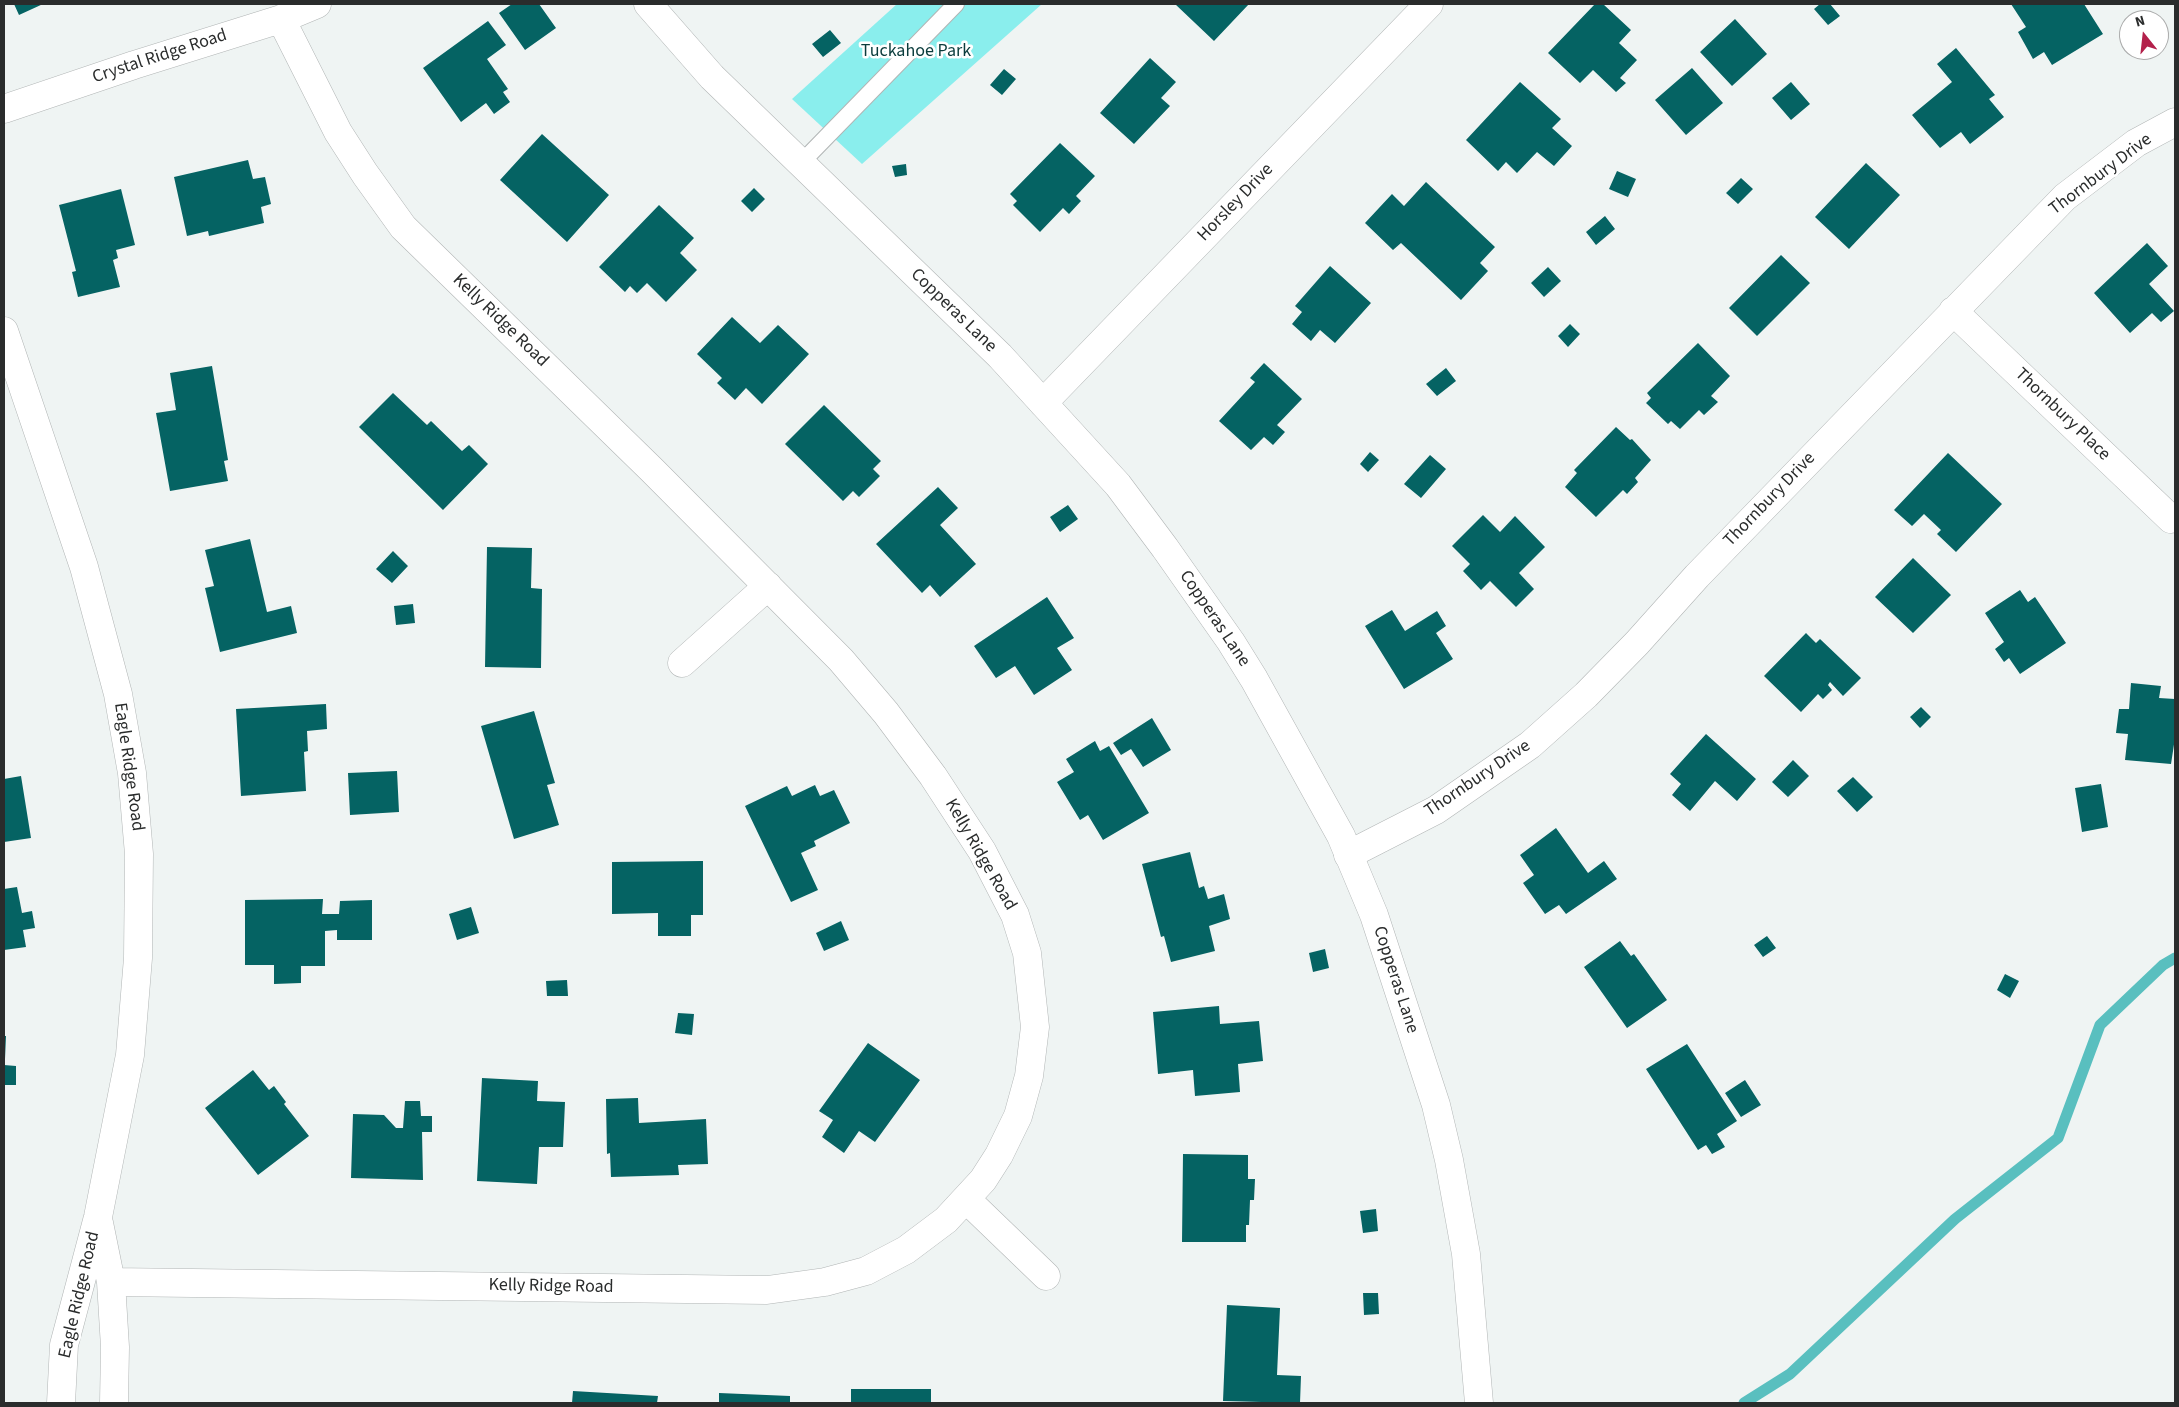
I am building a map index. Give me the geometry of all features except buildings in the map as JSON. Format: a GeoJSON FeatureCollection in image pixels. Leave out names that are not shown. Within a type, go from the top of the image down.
{"type":"FeatureCollection","features":[{"type":"Feature","properties":{"kind":"street","name":"Crystal Ridge Road"},"geometry":{"type":"LineString","coordinates":[[4,109],[281,18],[317,4]]}},
{"type":"Feature","properties":{"kind":"street","name":"Copperas Lane"},"geometry":{"type":"LineString","coordinates":[[648,4],[712,77],[1000,356],[1118,485],[1231,642],[1254,679],[1336,827],[1374,915],[1436,1105],[1449,1160],[1466,1254],[1479,1403]]}},
{"type":"Feature","properties":{"kind":"street","name":"Horsley Drive"},"geometry":{"type":"LineString","coordinates":[[1043,403],[1429,4]]}},
{"type":"Feature","properties":{"kind":"street","name":"Kelly Ridge Road"},"geometry":{"type":"LineString","coordinates":[[111,1282],[767,1290],[825,1282],[866,1271],[906,1250],[946,1220],[983,1180],[999,1155],[1018,1116],[1030,1076],[1035,1027],[1027,953],[1015,915],[982,851],[933,776],[886,713],[841,660],[652,470],[403,227],[338,132],[281,18]]}},
{"type":"Feature","properties":{"kind":"street","name":"Thornbury Drive"},"geometry":{"type":"LineString","coordinates":[[1348,855],[1436,810],[1530,745],[1586,695],[1637,643],[1704,569],[2065,197],[2136,143],[2175,122]]}},
{"type":"Feature","properties":{"kind":"street","name":"Thornbury Place"},"geometry":{"type":"LineString","coordinates":[[1953,311],[2171,519]]}},
{"type":"Feature","properties":{"kind":"street","name":"Eagle Ridge Road"},"geometry":{"type":"LineString","coordinates":[[4,331],[84,567],[118,694],[132,773],[139,854],[138,958],[130,1055],[98,1217],[64,1345],[61,1403]]}},
{"type":"Feature","properties":{"kind":"street"},"geometry":{"type":"LineString","coordinates":[[682,663],[768,586]]}},
{"type":"Feature","properties":{"kind":"street"},"geometry":{"type":"LineString","coordinates":[[966,1199],[1046,1276]]}},
{"type":"Feature","properties":{"kind":"street","name":"Eagle Ridge Road"},"geometry":{"type":"LineString","coordinates":[[98,1217],[111,1282],[115,1347],[114,1403]]}},
{"type":"Feature","properties":{"kind":"lane"},"geometry":{"type":"LineString","coordinates":[[800,164],[956,4]]}},
{"type":"Feature","properties":{"kind":"green space","name":"Tuckahoe Park"},"geometry":{"type":"Polygon","coordinates":[[[897,4],[1042,4],[862,164],[792,99],[897,4]]]}},
{"type":"Feature","properties":{"kind":"waterway"},"geometry":{"type":"LineString","coordinates":[[1744,1403],[1790,1374],[1955,1219],[2058,1138],[2100,1025],[2163,965],[2175,958]]}}]}
